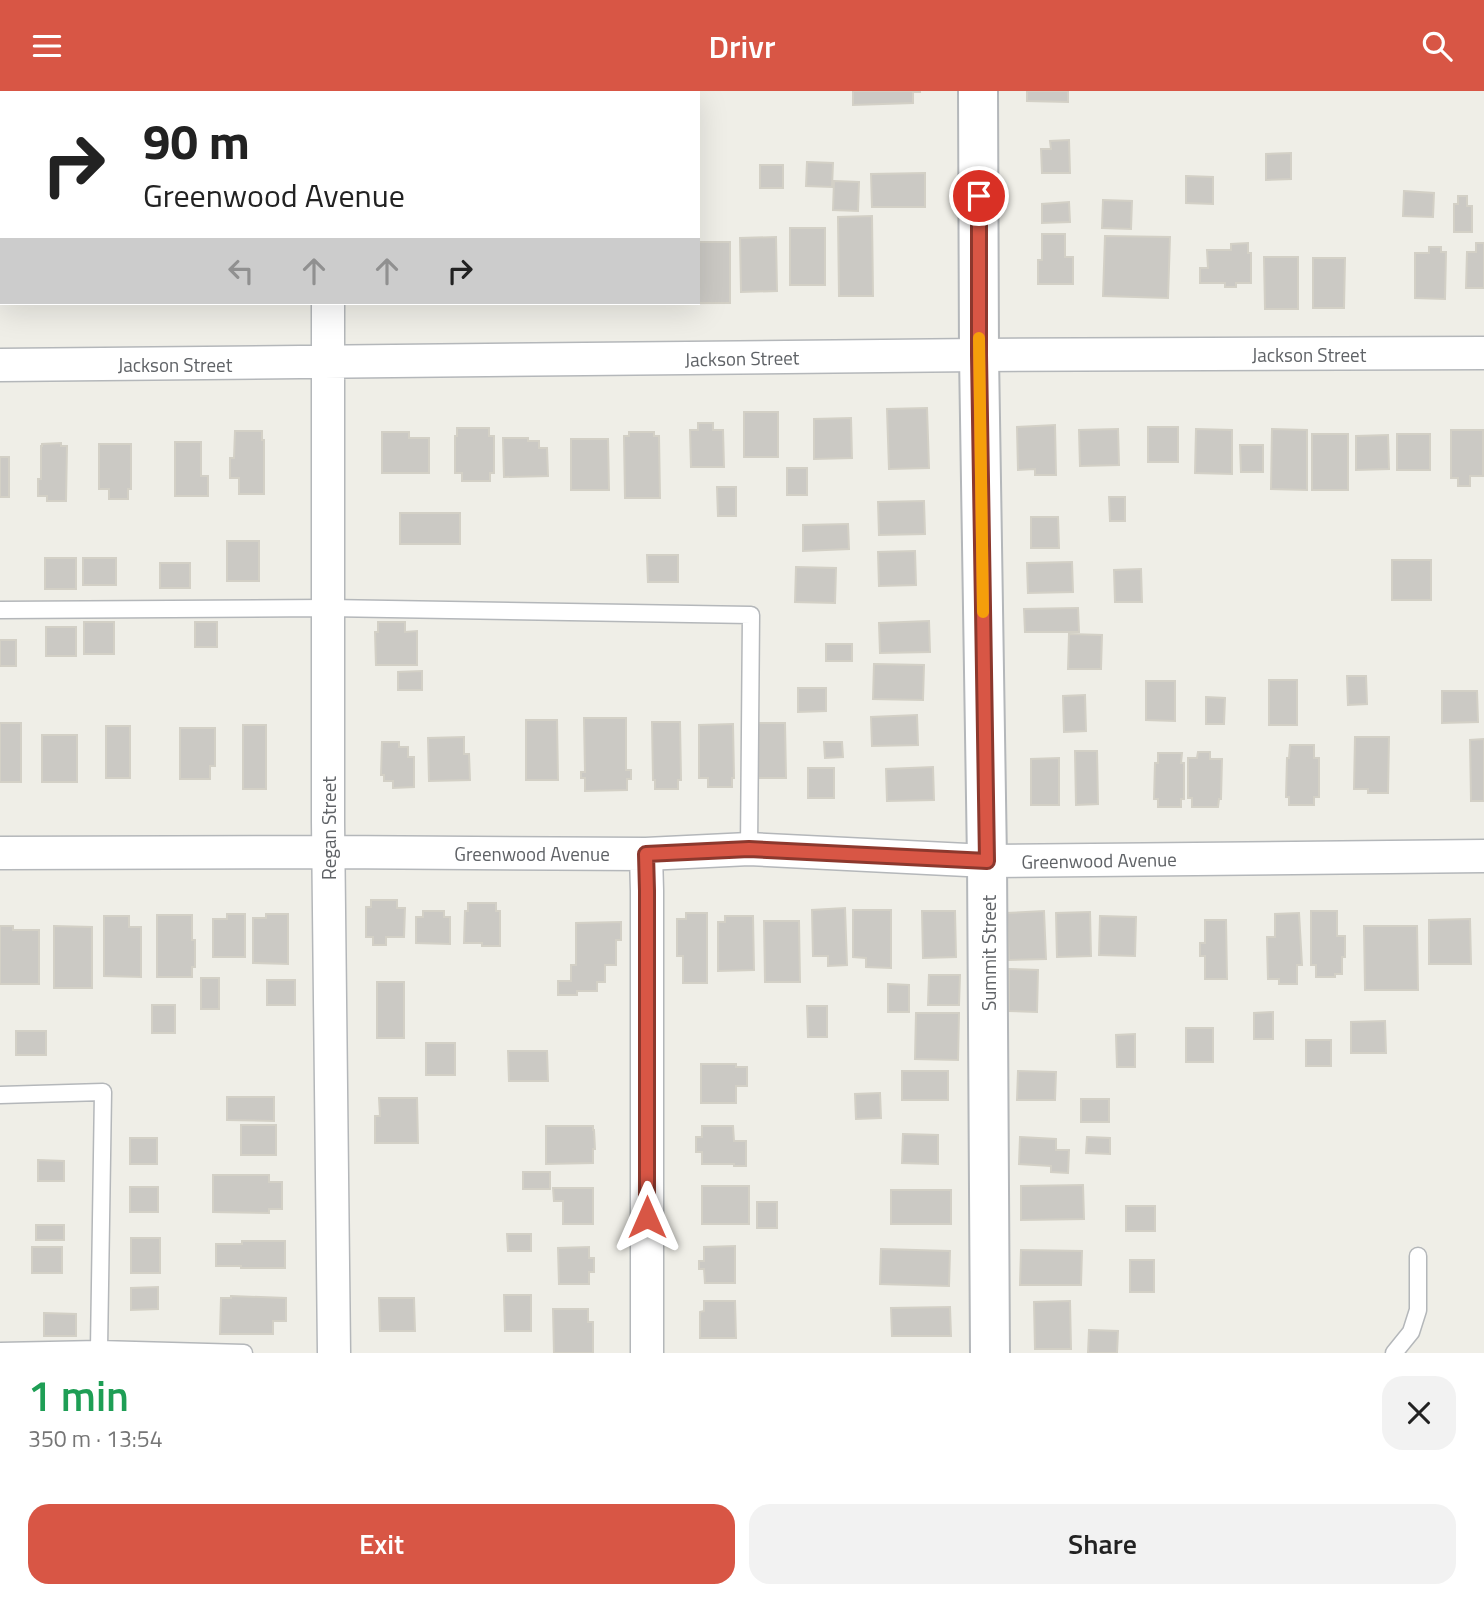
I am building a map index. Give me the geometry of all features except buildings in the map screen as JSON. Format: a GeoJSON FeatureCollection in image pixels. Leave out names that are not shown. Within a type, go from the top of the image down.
{"type":"FeatureCollection","features":[{"type":"Feature","properties":{"kind":"street","name":"Summit Street"},"geometry":{"type":"LineString","coordinates":[[978,91],[990,1353]]}},
{"type":"Feature","properties":{"kind":"street","name":"Regan Street"},"geometry":{"type":"LineString","coordinates":[[328,305],[328,822],[334,1353]]}},
{"type":"Feature","properties":{"kind":"street","name":"Jackson Street"},"geometry":{"type":"LineString","coordinates":[[0,365],[1484,353]]}},
{"type":"Feature","properties":{"kind":"street","name":"Greenwood Avenue"},"geometry":{"type":"LineString","coordinates":[[0,853],[646,854],[749,849],[987,861],[1484,856]]}},
{"type":"Feature","properties":{"kind":"street"},"geometry":{"type":"LineString","coordinates":[[646,854],[647,1353]]}},
{"type":"Feature","properties":{"kind":"lane"},"geometry":{"type":"LineString","coordinates":[[0,610],[328,608],[751,615],[749,849]]}},
{"type":"Feature","properties":{"kind":"lane"},"geometry":{"type":"LineString","coordinates":[[0,1095],[103,1093],[99,1349]]}},
{"type":"Feature","properties":{"kind":"lane"},"geometry":{"type":"LineString","coordinates":[[1394,1353],[1411,1332],[1418,1310],[1418,1256]]}},
{"type":"Feature","properties":{"kind":"lane"},"geometry":{"type":"LineString","coordinates":[[0,1351],[99,1349],[244,1353]]}},
{"type":"Feature","properties":{"kind":"slow traffic"},"geometry":{"type":"LineString","coordinates":[[979,338],[983,612]]}},
{"type":"Feature","properties":{"kind":"route"},"geometry":{"type":"LineString","coordinates":[[647,1217],[646,854],[749,849],[987,861],[979,196]]}}]}
